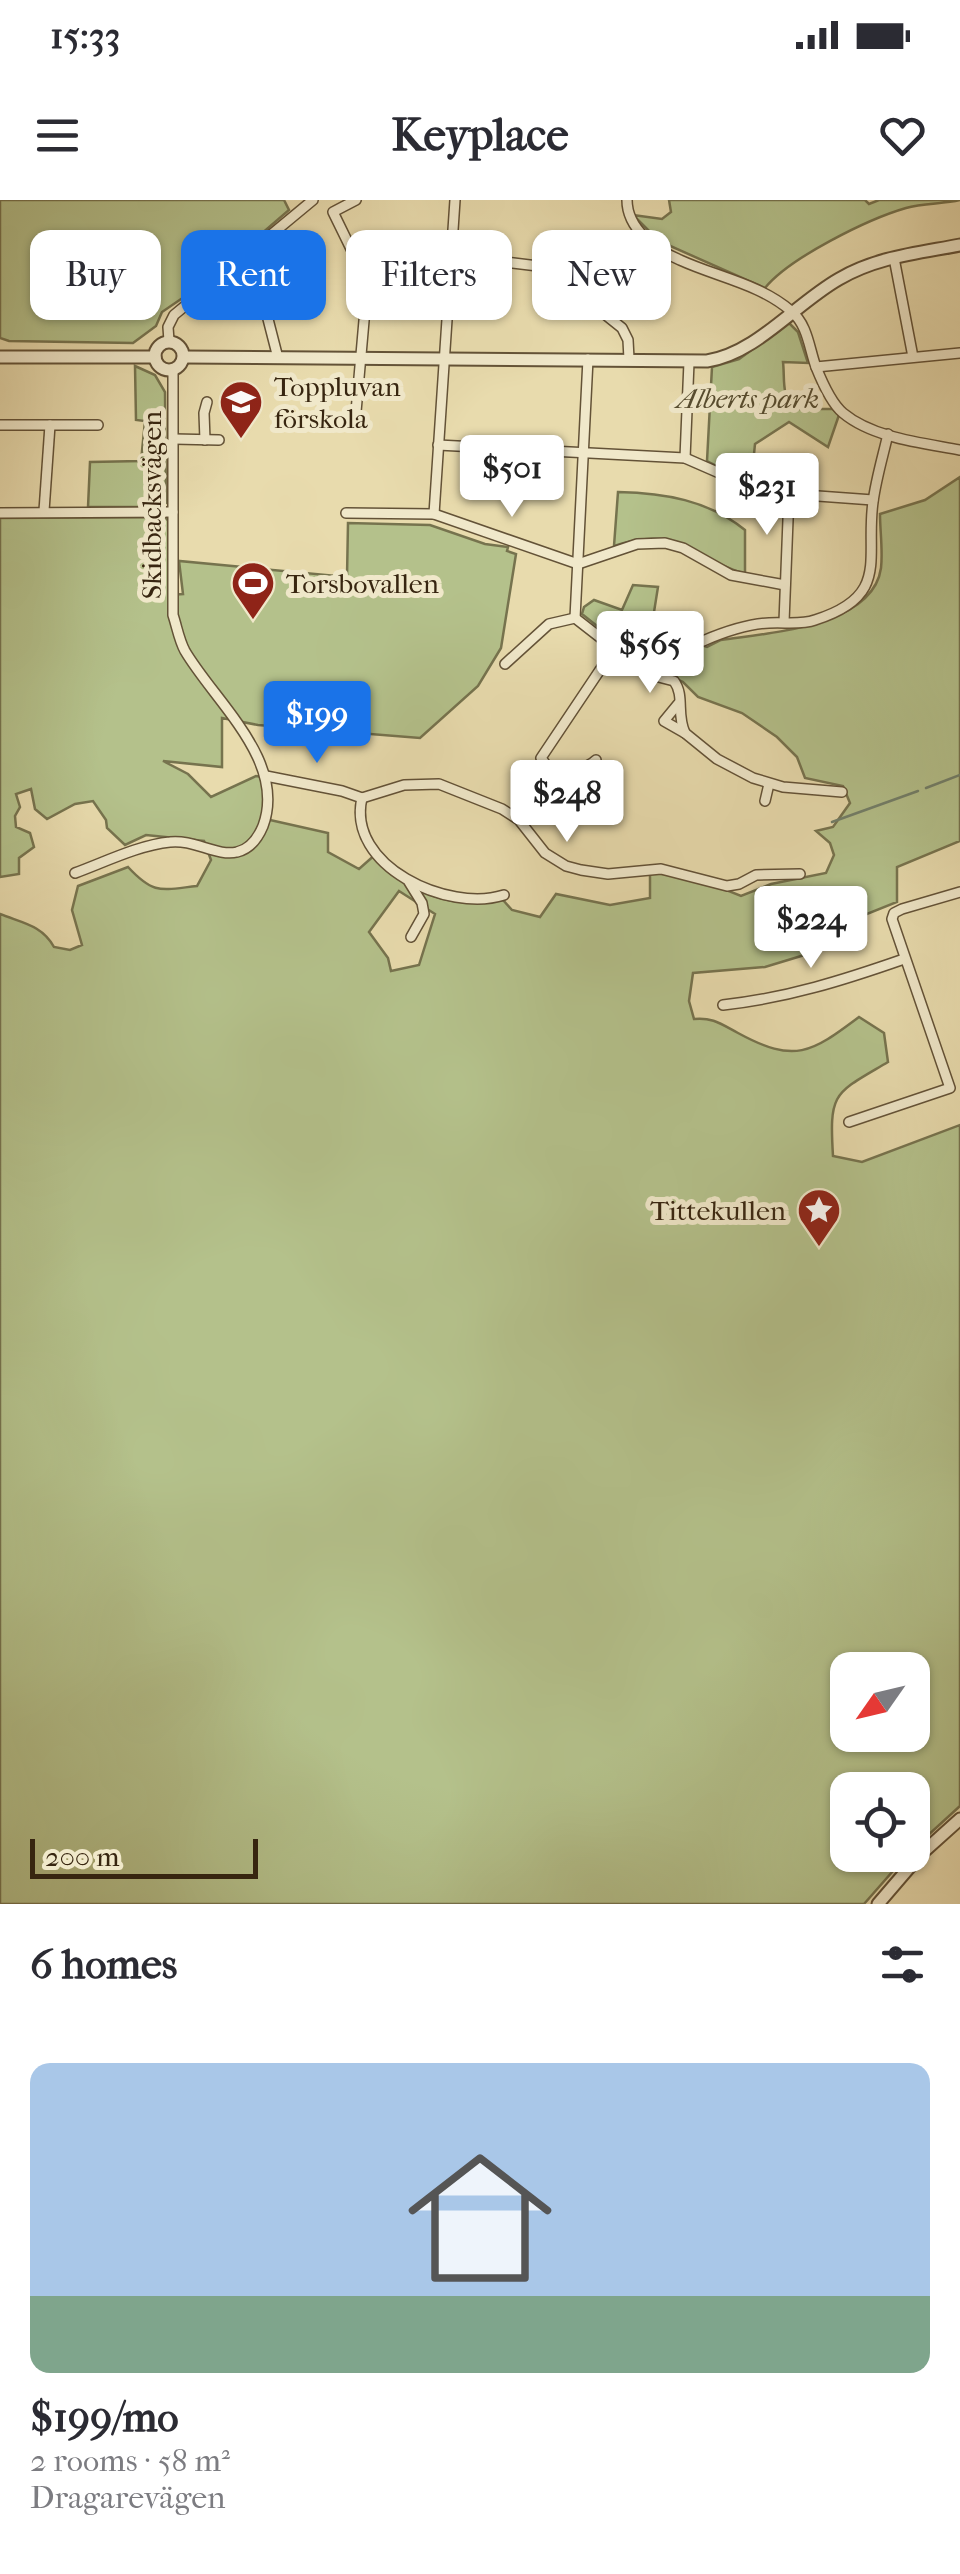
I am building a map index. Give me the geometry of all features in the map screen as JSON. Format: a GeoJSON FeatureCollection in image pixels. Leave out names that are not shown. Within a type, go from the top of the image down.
{"type":"FeatureCollection","features":[{"type":"Feature","properties":{"kind":"street"},"geometry":{"type":"LineString","coordinates":[[169,341],[168,327],[174,315],[314,200]]}},
{"type":"Feature","properties":{"kind":"street"},"geometry":{"type":"LineString","coordinates":[[346,238],[334,212],[356,200]]}},
{"type":"Feature","properties":{"kind":"street"},"geometry":{"type":"LineString","coordinates":[[452,230],[454,200]]}},
{"type":"Feature","properties":{"kind":"street"},"geometry":{"type":"LineString","coordinates":[[627,200],[634,224],[662,250],[757,289],[792,311],[804,326],[816,367],[842,412],[888,434],[959,446]]}},
{"type":"Feature","properties":{"kind":"street"},"geometry":{"type":"LineString","coordinates":[[184,357],[689,362],[731,355],[856,269],[960,245]]}},
{"type":"Feature","properties":{"kind":"street"},"geometry":{"type":"LineString","coordinates":[[894,258],[913,357]]}},
{"type":"Feature","properties":{"kind":"street"},"geometry":{"type":"LineString","coordinates":[[512,262],[546,267],[622,328],[628,340],[629,359]]}},
{"type":"Feature","properties":{"kind":"street"},"geometry":{"type":"LineString","coordinates":[[268,320],[278,358]]}},
{"type":"Feature","properties":{"kind":"street"},"geometry":{"type":"LineString","coordinates":[[355,423],[364,320]]}},
{"type":"Feature","properties":{"kind":"street"},"geometry":{"type":"LineString","coordinates":[[434,514],[446,320]]}},
{"type":"Feature","properties":{"kind":"street"},"geometry":{"type":"LineString","coordinates":[[169,341],[180,346],[184,357],[172,370],[160,366],[155,356],[160,345],[169,341]]}},
{"type":"Feature","properties":{"kind":"street"},"geometry":{"type":"LineString","coordinates":[[816,367],[960,353]]}},
{"type":"Feature","properties":{"kind":"street"},"geometry":{"type":"LineString","coordinates":[[0,357],[155,356]]}},
{"type":"Feature","properties":{"kind":"street"},"geometry":{"type":"LineString","coordinates":[[575,618],[588,358]]}},
{"type":"Feature","properties":{"kind":"street"},"geometry":{"type":"LineString","coordinates":[[684,458],[689,362]]}},
{"type":"Feature","properties":{"kind":"street","name":"Skidbacksvägen"},"geometry":{"type":"LineString","coordinates":[[172,370],[173,615],[183,648],[248,742],[266,776]]}},
{"type":"Feature","properties":{"kind":"street"},"geometry":{"type":"LineString","coordinates":[[205,440],[207,402]]}},
{"type":"Feature","properties":{"kind":"street"},"geometry":{"type":"LineString","coordinates":[[44,511],[50,424]]}},
{"type":"Feature","properties":{"kind":"street"},"geometry":{"type":"LineString","coordinates":[[0,425],[98,426]]}},
{"type":"Feature","properties":{"kind":"street"},"geometry":{"type":"LineString","coordinates":[[702,641],[759,624],[814,621],[844,606],[865,586],[874,562],[873,500],[888,434]]}},
{"type":"Feature","properties":{"kind":"street"},"geometry":{"type":"LineString","coordinates":[[174,439],[219,440]]}},
{"type":"Feature","properties":{"kind":"street"},"geometry":{"type":"LineString","coordinates":[[438,445],[684,458],[703,463],[753,489],[873,500]]}},
{"type":"Feature","properties":{"kind":"street"},"geometry":{"type":"LineString","coordinates":[[784,622],[789,494]]}},
{"type":"Feature","properties":{"kind":"street"},"geometry":{"type":"LineString","coordinates":[[0,513],[172,512]]}},
{"type":"Feature","properties":{"kind":"street"},"geometry":{"type":"LineString","coordinates":[[346,513],[434,514],[578,564],[629,546],[658,542],[683,548],[731,574],[785,585]]}},
{"type":"Feature","properties":{"kind":"street"},"geometry":{"type":"LineString","coordinates":[[575,618],[652,676],[674,682],[680,691],[678,704],[664,721],[717,759],[770,784],[842,792]]}},
{"type":"Feature","properties":{"kind":"street"},"geometry":{"type":"LineString","coordinates":[[505,664],[549,624],[575,618]]}},
{"type":"Feature","properties":{"kind":"street"},"geometry":{"type":"LineString","coordinates":[[596,760],[579,768],[547,766],[540,758],[614,648]]}},
{"type":"Feature","properties":{"kind":"street"},"geometry":{"type":"LineString","coordinates":[[76,873],[171,842],[209,847],[227,854],[242,851],[254,842],[267,813],[266,776],[342,790],[362,798],[404,785],[440,784],[502,809],[520,820],[545,853],[581,870],[608,874],[661,870],[727,886],[756,875],[800,874]]}},
{"type":"Feature","properties":{"kind":"street"},"geometry":{"type":"LineString","coordinates":[[765,801],[770,784]]}},
{"type":"Feature","properties":{"kind":"street"},"geometry":{"type":"LineString","coordinates":[[362,798],[358,820],[361,828],[385,862],[408,880],[447,898],[468,901],[504,895]]}},
{"type":"Feature","properties":{"kind":"street"},"geometry":{"type":"LineString","coordinates":[[408,880],[424,914],[411,936]]}},
{"type":"Feature","properties":{"kind":"street"},"geometry":{"type":"LineString","coordinates":[[849,1122],[950,1088],[894,928],[894,913],[960,892]]}},
{"type":"Feature","properties":{"kind":"street"},"geometry":{"type":"LineString","coordinates":[[723,1005],[772,1000],[818,989],[904,959]]}},
{"type":"Feature","properties":{"kind":"street"},"geometry":{"type":"LineString","coordinates":[[878,1904],[920,1855],[960,1820]]}},
{"type":"Feature","properties":{"kind":"green space"},"geometry":{"type":"Polygon","coordinates":[[[0,200],[284,200],[289,210],[266,230],[181,230],[181,299],[161,314],[161,230],[30,230],[30,320],[159,320],[133,343],[0,338],[0,200]]]}},
{"type":"Feature","properties":{"kind":"green space"},"geometry":{"type":"Polygon","coordinates":[[[669,200],[865,200],[869,204],[879,200],[960,200],[913,206],[871,221],[810,252],[765,288],[671,246],[671,230],[648,230],[633,215],[662,219],[671,212],[669,200]]]}},
{"type":"Feature","properties":{"kind":"green space","name":"Alberts park"},"geometry":{"type":"Polygon","coordinates":[[[789,323],[798,332],[808,363],[783,362],[790,404],[794,409],[833,409],[839,415],[828,447],[789,422],[755,444],[751,484],[707,461],[712,367],[739,359],[789,323]]]}},
{"type":"Feature","properties":{"kind":"green space"},"geometry":{"type":"Polygon","coordinates":[[[135,366],[155,375],[165,392],[166,503],[88,507],[90,462],[141,461],[145,421],[136,420],[135,366]]]}},
{"type":"Feature","properties":{"kind":"green space"},"geometry":{"type":"Polygon","coordinates":[[[960,477],[960,841],[897,867],[897,902],[867,914],[854,912],[848,934],[811,953],[765,967],[693,973],[689,1001],[694,1019],[716,1022],[774,1049],[789,1051],[815,1046],[859,1017],[884,1033],[888,1062],[846,1089],[834,1106],[833,1156],[862,1162],[960,1125],[960,1806],[930,1833],[930,1772],[830,1772],[830,1872],[892,1872],[864,1904],[0,1904],[0,914],[37,929],[54,947],[70,950],[82,945],[72,910],[78,886],[128,867],[159,888],[197,886],[211,860],[204,841],[146,835],[125,845],[107,828],[93,801],[75,804],[47,819],[35,809],[31,789],[16,794],[20,807],[15,816],[16,827],[30,833],[34,847],[19,858],[19,874],[0,877],[0,518],[164,517],[169,521],[169,595],[183,594],[179,561],[347,577],[348,523],[430,525],[485,544],[508,547],[507,551],[516,554],[501,648],[478,686],[420,738],[258,725],[222,718],[222,767],[163,761],[188,774],[211,797],[256,776],[271,778],[270,820],[328,833],[328,852],[359,869],[377,853],[405,879],[433,896],[464,902],[503,900],[512,910],[540,917],[556,894],[610,905],[650,898],[650,873],[691,876],[741,896],[771,884],[826,873],[834,855],[830,843],[816,831],[833,827],[850,803],[843,786],[805,778],[797,757],[777,737],[742,713],[698,697],[683,682],[642,662],[582,614],[584,607],[594,600],[622,610],[633,585],[658,587],[654,612],[667,634],[707,647],[721,640],[815,624],[859,603],[874,588],[881,568],[880,514],[925,500],[960,477]],[[399,891],[369,932],[388,958],[391,971],[419,965],[435,914],[399,891]]]}},
{"type":"Feature","properties":{"kind":"green space"},"geometry":{"type":"Polygon","coordinates":[[[618,492],[685,500],[731,520],[745,530],[745,574],[670,541],[637,540],[614,546],[618,492]]]}},
{"type":"Feature","properties":{"kind":"waterway"},"geometry":{"type":"LineString","coordinates":[[926,788],[960,775]]}},
{"type":"Feature","properties":{"kind":"waterway"},"geometry":{"type":"LineString","coordinates":[[832,822],[918,791]]}},
{"type":"Feature","properties":{"kind":"place","name":"Toppluvan förskola"},"geometry":{"type":"Point","coordinates":[241,440]}},
{"type":"Feature","properties":{"kind":"place","name":"Torsbovallen"},"geometry":{"type":"Point","coordinates":[253,621]}},
{"type":"Feature","properties":{"kind":"place","name":"Tittekullen"},"geometry":{"type":"Point","coordinates":[819,1248]}}]}
